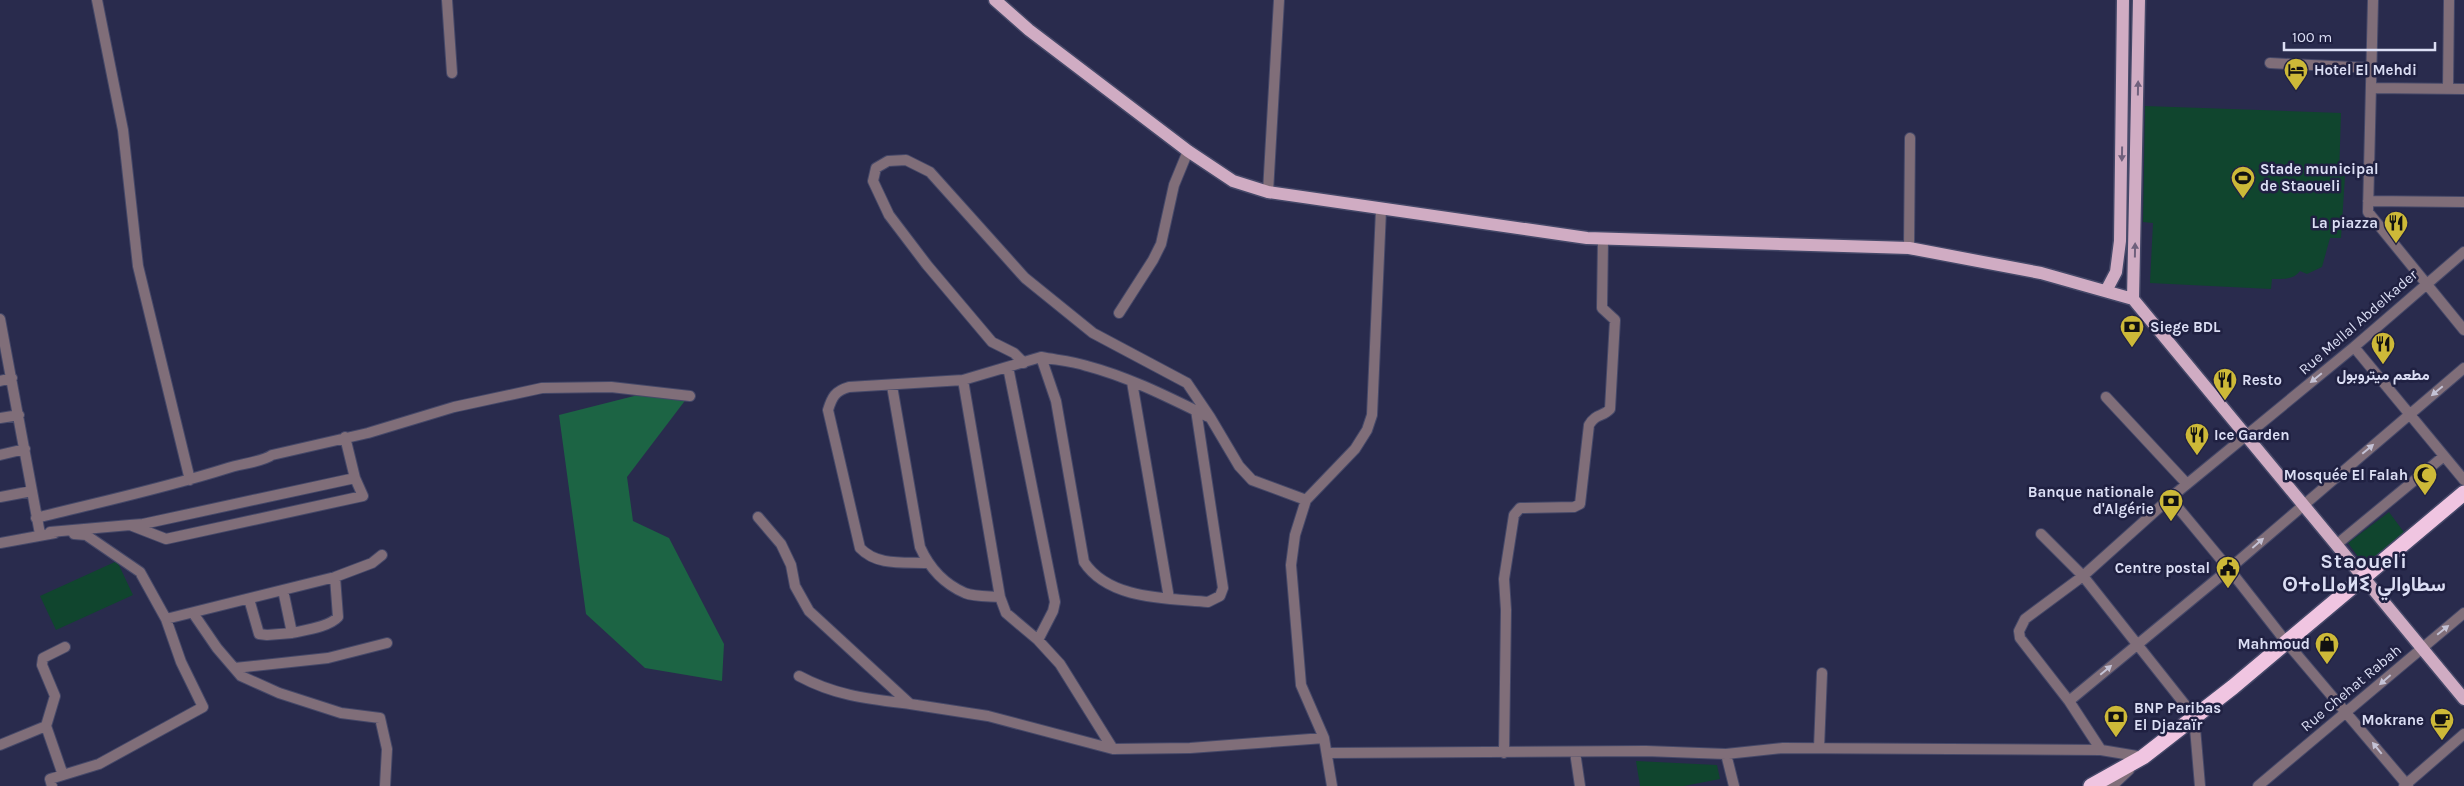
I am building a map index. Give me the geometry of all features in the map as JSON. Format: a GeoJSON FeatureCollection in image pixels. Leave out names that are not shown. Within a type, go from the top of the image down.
{"type":"FeatureCollection","features":[{"type":"Feature","properties":{"kind":"highway"},"geometry":{"type":"LineString","coordinates":[[2091,786],[2143,757],[2286,643],[2464,493]]}},
{"type":"Feature","properties":{"kind":"main road"},"geometry":{"type":"LineString","coordinates":[[995,0],[1029,30],[1188,151],[1233,181],[1268,192],[1381,210],[1603,239],[1909,248],[2041,273],[2133,299],[2304,503],[2336,545],[2464,699]]}},
{"type":"Feature","properties":{"kind":"main road"},"geometry":{"type":"LineString","coordinates":[[2106,291],[2116,272],[2120,241],[2124,0]]}},
{"type":"Feature","properties":{"kind":"main road"},"geometry":{"type":"LineString","coordinates":[[2133,299],[2139,0]]}},
{"type":"Feature","properties":{"kind":"street"},"geometry":{"type":"LineString","coordinates":[[96,0],[123,130],[138,266],[190,480]]}},
{"type":"Feature","properties":{"kind":"street"},"geometry":{"type":"LineString","coordinates":[[446,0],[452,73]]}},
{"type":"Feature","properties":{"kind":"street"},"geometry":{"type":"LineString","coordinates":[[1268,192],[1279,0]]}},
{"type":"Feature","properties":{"kind":"street"},"geometry":{"type":"LineString","coordinates":[[2373,0],[2368,212],[2464,330]]}},
{"type":"Feature","properties":{"kind":"street"},"geometry":{"type":"LineString","coordinates":[[2448,89],[2449,0]]}},
{"type":"Feature","properties":{"kind":"street"},"geometry":{"type":"LineString","coordinates":[[2270,63],[2372,68]]}},
{"type":"Feature","properties":{"kind":"street"},"geometry":{"type":"LineString","coordinates":[[2371,88],[2464,89]]}},
{"type":"Feature","properties":{"kind":"street"},"geometry":{"type":"LineString","coordinates":[[1909,248],[1910,138]]}},
{"type":"Feature","properties":{"kind":"street"},"geometry":{"type":"LineString","coordinates":[[1118,313],[1153,260],[1161,244],[1174,185],[1188,151]]}},
{"type":"Feature","properties":{"kind":"street"},"geometry":{"type":"LineString","coordinates":[[1024,363],[1014,353],[992,342],[926,266],[889,215],[873,181],[876,168],[888,161],[906,160],[930,172],[1025,278],[1093,333],[1187,383],[1239,466],[1252,480],[1306,500]]}},
{"type":"Feature","properties":{"kind":"street"},"geometry":{"type":"LineString","coordinates":[[2368,201],[2464,202]]}},
{"type":"Feature","properties":{"kind":"street"},"geometry":{"type":"LineString","coordinates":[[1332,786],[1324,738],[1301,685],[1291,565],[1295,535],[1306,500],[1354,449],[1367,430],[1372,415],[1381,210]]}},
{"type":"Feature","properties":{"kind":"street"},"geometry":{"type":"LineString","coordinates":[[1504,753],[1506,610],[1504,579],[1514,515],[1520,508],[1574,507],[1580,504],[1589,425],[1597,415],[1606,413],[1610,409],[1615,320],[1602,308],[1603,239]]}},
{"type":"Feature","properties":{"kind":"street","name":"Rue Mellal Abdelkader"},"geometry":{"type":"LineString","coordinates":[[2101,750],[2069,701],[2020,638],[2019,632],[2025,618],[2083,576],[2170,498],[2354,347],[2464,252]]}},
{"type":"Feature","properties":{"kind":"street"},"geometry":{"type":"LineString","coordinates":[[0,319],[2,341],[12,378],[36,518],[45,533]]}},
{"type":"Feature","properties":{"kind":"street"},"geometry":{"type":"LineString","coordinates":[[2354,347],[2464,480]]}},
{"type":"Feature","properties":{"kind":"street"},"geometry":{"type":"LineString","coordinates":[[927,563],[876,560],[868,556],[860,548],[828,410],[832,397],[839,390],[849,387],[892,386],[963,380],[1041,357],[1086,365],[1132,382],[1210,417]]}},
{"type":"Feature","properties":{"kind":"street"},"geometry":{"type":"LineString","coordinates":[[1041,357],[1056,401],[1084,562],[1091,572],[1119,590],[1169,598],[1214,601],[1220,596],[1223,588],[1196,410]]}},
{"type":"Feature","properties":{"kind":"street"},"geometry":{"type":"LineString","coordinates":[[1008,367],[1055,602],[1054,611],[1038,640]]}},
{"type":"Feature","properties":{"kind":"street"},"geometry":{"type":"LineString","coordinates":[[2069,701],[2464,368]]}},
{"type":"Feature","properties":{"kind":"street"},"geometry":{"type":"LineString","coordinates":[[0,381],[12,378]]}},
{"type":"Feature","properties":{"kind":"street"},"geometry":{"type":"LineString","coordinates":[[963,380],[1000,597],[1006,613],[1038,640],[1060,664],[1113,749]]}},
{"type":"Feature","properties":{"kind":"street"},"geometry":{"type":"LineString","coordinates":[[1132,382],[1169,598]]}},
{"type":"Feature","properties":{"kind":"street"},"geometry":{"type":"LineString","coordinates":[[892,386],[920,546],[927,563],[942,578],[966,594],[1000,597]]}},
{"type":"Feature","properties":{"kind":"street"},"geometry":{"type":"LineString","coordinates":[[36,518],[190,480],[254,460],[266,459],[272,455],[279,455],[454,407],[542,388],[611,387],[690,396]]}},
{"type":"Feature","properties":{"kind":"street"},"geometry":{"type":"LineString","coordinates":[[2106,397],[2187,484]]}},
{"type":"Feature","properties":{"kind":"street"},"geometry":{"type":"LineString","coordinates":[[0,418],[18,415]]}},
{"type":"Feature","properties":{"kind":"street"},"geometry":{"type":"LineString","coordinates":[[130,525],[166,539],[363,496],[355,478],[345,437]]}},
{"type":"Feature","properties":{"kind":"street"},"geometry":{"type":"LineString","coordinates":[[0,454],[25,449]]}},
{"type":"Feature","properties":{"kind":"street"},"geometry":{"type":"LineString","coordinates":[[2336,545],[2444,456]]}},
{"type":"Feature","properties":{"kind":"street"},"geometry":{"type":"LineString","coordinates":[[0,543],[45,533],[130,525],[188,516],[355,478]]}},
{"type":"Feature","properties":{"kind":"street"},"geometry":{"type":"LineString","coordinates":[[0,496],[32,491]]}},
{"type":"Feature","properties":{"kind":"street"},"geometry":{"type":"LineString","coordinates":[[2170,498],[2229,568],[2286,643],[2347,712],[2406,785],[2464,734]]}},
{"type":"Feature","properties":{"kind":"street"},"geometry":{"type":"LineString","coordinates":[[758,517],[781,544],[790,565],[795,586],[809,611],[910,704]]}},
{"type":"Feature","properties":{"kind":"street"},"geometry":{"type":"LineString","coordinates":[[45,533],[86,536],[140,572],[166,619],[181,662],[203,708],[99,764],[50,779],[52,786]]}},
{"type":"Feature","properties":{"kind":"street"},"geometry":{"type":"LineString","coordinates":[[2041,534],[2083,576],[2194,716],[2200,786]]}},
{"type":"Feature","properties":{"kind":"street"},"geometry":{"type":"LineString","coordinates":[[166,619],[335,577],[372,563],[382,555]]}},
{"type":"Feature","properties":{"kind":"street"},"geometry":{"type":"LineString","coordinates":[[249,599],[259,634],[292,633],[336,620],[339,611],[335,577]]}},
{"type":"Feature","properties":{"kind":"street"},"geometry":{"type":"LineString","coordinates":[[283,590],[292,633]]}},
{"type":"Feature","properties":{"kind":"street"},"geometry":{"type":"LineString","coordinates":[[193,613],[217,648],[241,676],[279,692],[341,713],[380,718],[388,749],[385,786]]}},
{"type":"Feature","properties":{"kind":"street","name":"Rue Chehat Rabah"},"geometry":{"type":"LineString","coordinates":[[2258,786],[2464,613]]}},
{"type":"Feature","properties":{"kind":"street"},"geometry":{"type":"LineString","coordinates":[[235,668],[328,658],[387,643]]}},
{"type":"Feature","properties":{"kind":"street"},"geometry":{"type":"LineString","coordinates":[[63,775],[46,726],[54,696],[42,666],[43,658],[65,647]]}},
{"type":"Feature","properties":{"kind":"street"},"geometry":{"type":"LineString","coordinates":[[1819,748],[1822,673]]}},
{"type":"Feature","properties":{"kind":"street"},"geometry":{"type":"LineString","coordinates":[[799,676],[817,686],[850,697],[910,704],[1008,720],[1113,749],[1190,748],[1324,738]]}},
{"type":"Feature","properties":{"kind":"street"},"geometry":{"type":"LineString","coordinates":[[0,745],[46,726]]}},
{"type":"Feature","properties":{"kind":"street"},"geometry":{"type":"LineString","coordinates":[[1327,753],[1646,751],[1726,754],[1783,748],[1819,748],[2101,750],[2143,757]]}},
{"type":"Feature","properties":{"kind":"street"},"geometry":{"type":"LineString","coordinates":[[1575,752],[1580,786]]}},
{"type":"Feature","properties":{"kind":"street"},"geometry":{"type":"LineString","coordinates":[[1726,754],[1734,786]]}},
{"type":"Feature","properties":{"kind":"street"},"geometry":{"type":"LineString","coordinates":[[2112,786],[2143,757]]}},
{"type":"Feature","properties":{"kind":"green space","name":"Stade municipal de Staoueli"},"geometry":{"type":"Polygon","coordinates":[[[2145,106],[2341,113],[2339,176],[2345,176],[2341,238],[2330,238],[2322,267],[2307,274],[2300,271],[2284,279],[2272,279],[2271,289],[2150,283],[2153,223],[2143,222],[2145,106]]]}},
{"type":"Feature","properties":{"kind":"green space"},"geometry":{"type":"Polygon","coordinates":[[[642,394],[687,398],[627,477],[633,521],[669,538],[724,644],[722,681],[645,668],[586,614],[559,415],[642,394]]]}},
{"type":"Feature","properties":{"kind":"green space"},"geometry":{"type":"Polygon","coordinates":[[[2389,512],[2406,535],[2364,565],[2348,543],[2389,512]]]}},
{"type":"Feature","properties":{"kind":"green space"},"geometry":{"type":"Polygon","coordinates":[[[117,561],[133,595],[56,630],[40,596],[117,561]]]}},
{"type":"Feature","properties":{"kind":"green space"},"geometry":{"type":"Polygon","coordinates":[[[1636,761],[1717,765],[1720,779],[1684,786],[1640,786],[1636,761]]]}},
{"type":"Feature","properties":{"kind":"place","name":"Hotel El Mehdi"},"geometry":{"type":"Point","coordinates":[2296,91]}},
{"type":"Feature","properties":{"kind":"place","name":"Stade municipal de Staoueli"},"geometry":{"type":"Point","coordinates":[2243,199]}},
{"type":"Feature","properties":{"kind":"place","name":"La piazza"},"geometry":{"type":"Point","coordinates":[2396,244]}},
{"type":"Feature","properties":{"kind":"place","name":"Siege BDL"},"geometry":{"type":"Point","coordinates":[2132,348]}},
{"type":"Feature","properties":{"kind":"place","name":"مطعم ميتروبول"},"geometry":{"type":"Point","coordinates":[2383,365]}},
{"type":"Feature","properties":{"kind":"place","name":"Resto"},"geometry":{"type":"Point","coordinates":[2225,401]}},
{"type":"Feature","properties":{"kind":"place","name":"Ice Garden"},"geometry":{"type":"Point","coordinates":[2197,456]}},
{"type":"Feature","properties":{"kind":"place","name":"Mosquée El Falah"},"geometry":{"type":"Point","coordinates":[2425,496]}},
{"type":"Feature","properties":{"kind":"place","name":"Banque nationale d'Algérie"},"geometry":{"type":"Point","coordinates":[2171,522]}},
{"type":"Feature","properties":{"kind":"place","name":"Centre postal"},"geometry":{"type":"Point","coordinates":[2228,589]}},
{"type":"Feature","properties":{"kind":"place","name":"Mahmoud"},"geometry":{"type":"Point","coordinates":[2327,665]}},
{"type":"Feature","properties":{"kind":"place","name":"BNP Paribas El Djazaïr"},"geometry":{"type":"Point","coordinates":[2116,738]}},
{"type":"Feature","properties":{"kind":"place","name":"Mokrane"},"geometry":{"type":"Point","coordinates":[2442,741]}},
{"type":"Feature","properties":{"kind":"district","name":"Staoueli ⵙⵜⴰⵡⴰⵍⵉ سطاوالي"},"geometry":{"type":"Point","coordinates":[2364,572]}}]}
